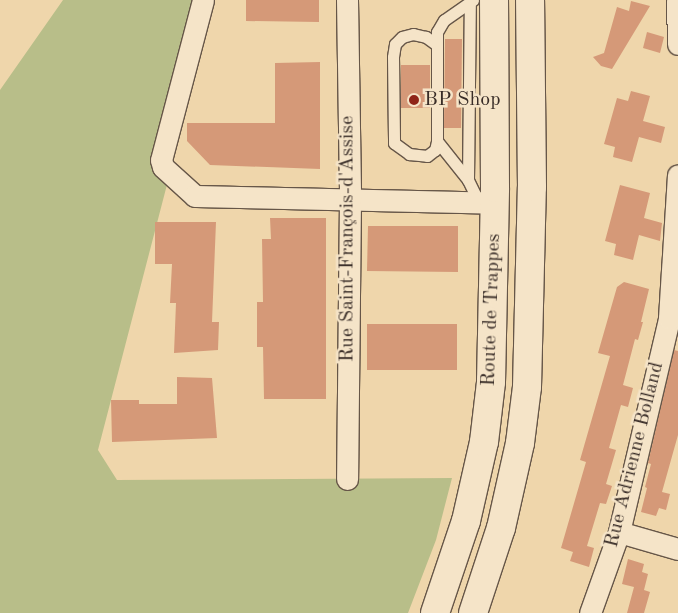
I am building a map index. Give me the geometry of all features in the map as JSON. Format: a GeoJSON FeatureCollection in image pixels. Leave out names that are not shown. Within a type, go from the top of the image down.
{"type":"FeatureCollection","features":[{"type":"Feature","properties":{"kind":"main road","name":"Route de Trappes"},"geometry":{"type":"LineString","coordinates":[[473,613],[502,528],[520,443],[527,387],[532,187],[530,0]]}},
{"type":"Feature","properties":{"kind":"main road","name":"Route de Trappes"},"geometry":{"type":"LineString","coordinates":[[435,613],[466,521],[484,442],[491,382],[487,203],[479,1]]}},
{"type":"Feature","properties":{"kind":"street"},"geometry":{"type":"LineString","coordinates":[[203,0],[161,160],[163,167],[195,196],[202,198],[487,203]]}},
{"type":"Feature","properties":{"kind":"street","name":"Rue Saint-François-d'Assise"},"geometry":{"type":"LineString","coordinates":[[347,0],[350,200],[347,479]]}},
{"type":"Feature","properties":{"kind":"street"},"geometry":{"type":"LineString","coordinates":[[677,0],[678,44]]}},
{"type":"Feature","properties":{"kind":"street","name":"Rue Adrienne Bolland"},"geometry":{"type":"LineString","coordinates":[[590,613],[618,532],[669,318],[678,175]]}},
{"type":"Feature","properties":{"kind":"street"},"geometry":{"type":"LineString","coordinates":[[618,532],[678,549]]}},
{"type":"Feature","properties":{"kind":"lane"},"geometry":{"type":"LineString","coordinates":[[437,45],[426,36],[413,34],[402,37],[395,44],[393,66],[394,143],[409,154],[427,156],[435,150],[438,141],[437,32],[444,20],[479,1]]}},
{"type":"Feature","properties":{"kind":"lane"},"geometry":{"type":"LineString","coordinates":[[468,180],[479,1]]}},
{"type":"Feature","properties":{"kind":"lane"},"geometry":{"type":"LineString","coordinates":[[438,141],[487,203]]}},
{"type":"Feature","properties":{"kind":"green space"},"geometry":{"type":"Polygon","coordinates":[[[63,0],[215,0],[98,450],[117,480],[452,478],[436,540],[408,613],[0,613],[0,90],[63,0]]]}},
{"type":"Feature","properties":{"kind":"building"},"geometry":{"type":"Polygon","coordinates":[[[246,0],[319,0],[319,22],[246,21],[246,0]]]}},
{"type":"Feature","properties":{"kind":"building"},"geometry":{"type":"Polygon","coordinates":[[[631,1],[650,6],[612,69],[601,66],[593,57],[604,53],[617,7],[629,11],[631,1]]]}},
{"type":"Feature","properties":{"kind":"building"},"geometry":{"type":"Polygon","coordinates":[[[647,32],[664,37],[660,53],[643,48],[647,32]]]}},
{"type":"Feature","properties":{"kind":"building"},"geometry":{"type":"Polygon","coordinates":[[[445,39],[462,39],[461,128],[444,128],[445,39]]]}},
{"type":"Feature","properties":{"kind":"building"},"geometry":{"type":"Polygon","coordinates":[[[320,62],[320,169],[210,165],[187,141],[187,123],[275,123],[275,63],[320,62]]]}},
{"type":"Feature","properties":{"kind":"building","name":"BP Shop"},"geometry":{"type":"Polygon","coordinates":[[[401,65],[430,65],[430,108],[401,108],[401,65]]]}},
{"type":"Feature","properties":{"kind":"building"},"geometry":{"type":"Polygon","coordinates":[[[631,91],[650,96],[643,121],[665,127],[661,143],[639,137],[632,162],[613,157],[615,147],[604,144],[617,98],[628,101],[631,91]]]}},
{"type":"Feature","properties":{"kind":"building"},"geometry":{"type":"Polygon","coordinates":[[[620,185],[650,193],[644,218],[662,223],[660,241],[639,235],[633,260],[614,255],[616,244],[605,241],[620,185]]]}},
{"type":"Feature","properties":{"kind":"building"},"geometry":{"type":"Polygon","coordinates":[[[270,218],[326,218],[326,399],[264,399],[263,347],[257,347],[257,302],[263,302],[262,239],[271,239],[270,218]]]}},
{"type":"Feature","properties":{"kind":"building"},"geometry":{"type":"Polygon","coordinates":[[[155,222],[216,222],[212,322],[219,322],[218,350],[174,353],[176,303],[170,303],[172,264],[155,264],[155,222]]]}},
{"type":"Feature","properties":{"kind":"building"},"geometry":{"type":"Polygon","coordinates":[[[368,226],[458,226],[458,272],[367,271],[368,226]]]}},
{"type":"Feature","properties":{"kind":"building"},"geometry":{"type":"Polygon","coordinates":[[[624,282],[649,289],[641,322],[643,322],[638,340],[635,339],[623,385],[633,388],[628,407],[621,405],[609,448],[616,450],[606,484],[612,486],[606,504],[600,503],[587,546],[594,548],[589,567],[570,561],[573,552],[561,548],[586,462],[580,460],[610,356],[598,353],[617,287],[624,282]]]}},
{"type":"Feature","properties":{"kind":"building"},"geometry":{"type":"Polygon","coordinates":[[[367,324],[457,324],[457,370],[367,370],[367,324]]]}},
{"type":"Feature","properties":{"kind":"building"},"geometry":{"type":"Polygon","coordinates":[[[674,350],[678,351],[678,435],[662,492],[670,494],[666,510],[659,508],[656,516],[641,512],[651,464],[648,463],[674,350]]]}},
{"type":"Feature","properties":{"kind":"building"},"geometry":{"type":"Polygon","coordinates":[[[177,377],[212,378],[217,438],[112,442],[111,400],[139,400],[139,404],[177,404],[177,377]]]}},
{"type":"Feature","properties":{"kind":"building"},"geometry":{"type":"Polygon","coordinates":[[[628,559],[644,564],[642,572],[648,574],[644,590],[650,592],[644,613],[627,613],[634,587],[622,584],[628,559]]]}},
{"type":"Feature","properties":{"kind":"place","name":"BP Shop"},"geometry":{"type":"Point","coordinates":[414,100]}}]}
